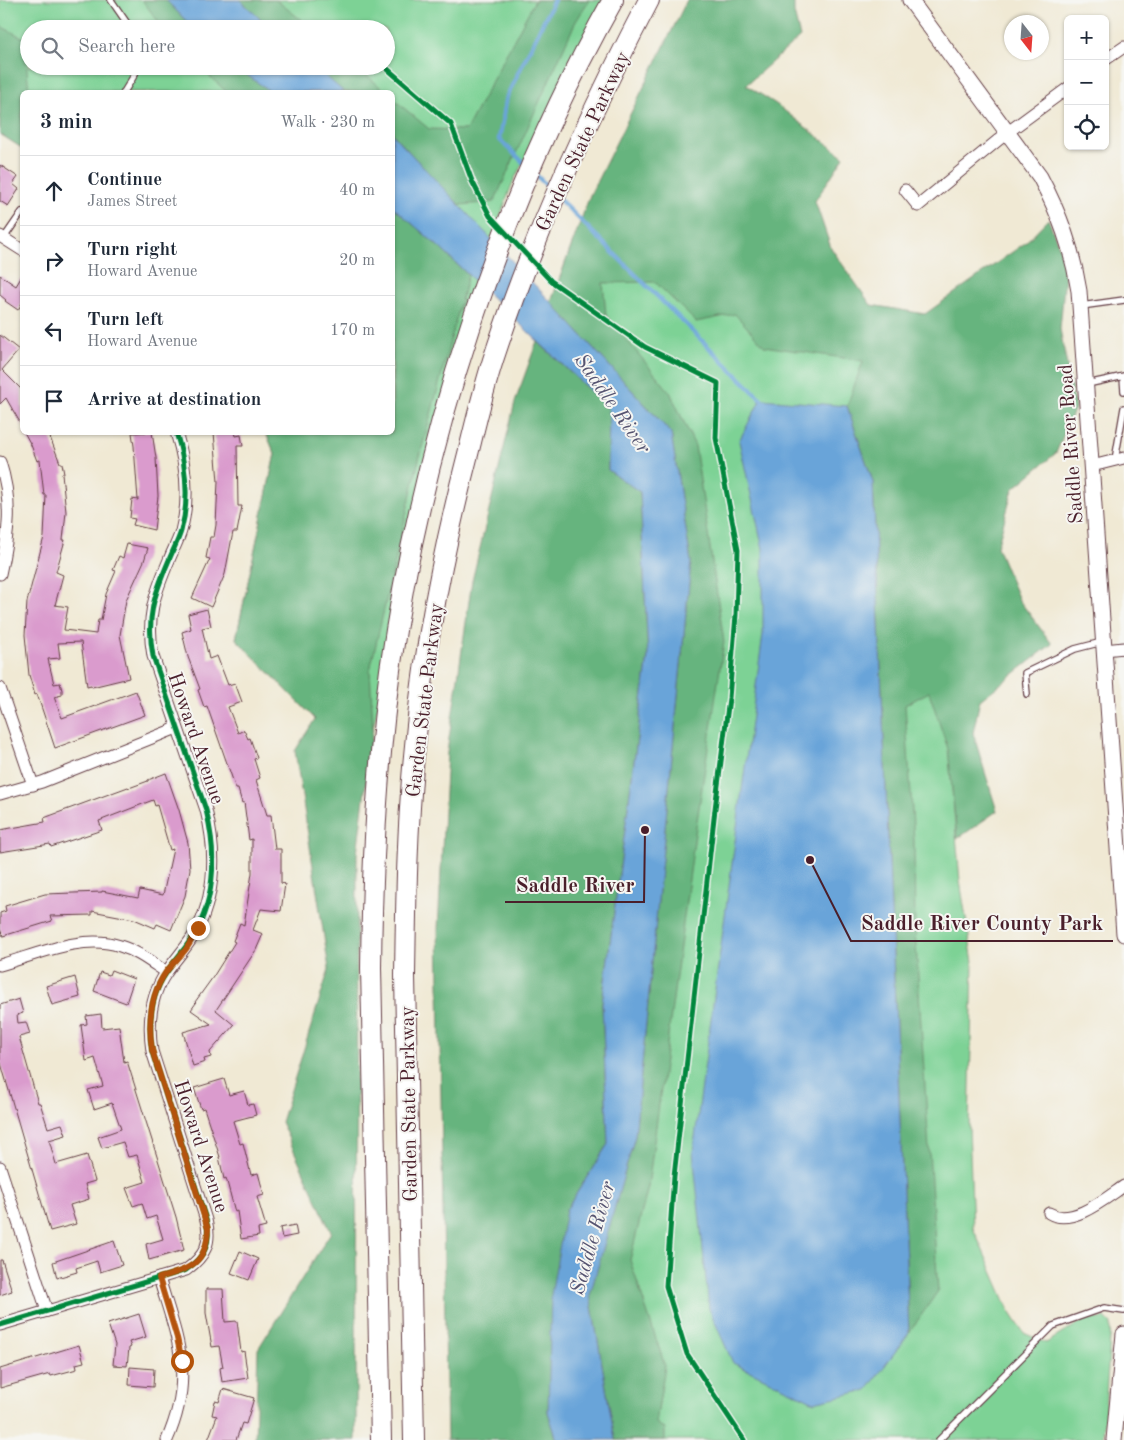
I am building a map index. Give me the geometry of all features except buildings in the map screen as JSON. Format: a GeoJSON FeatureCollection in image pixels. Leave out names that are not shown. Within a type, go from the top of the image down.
{"type":"FeatureCollection","features":[{"type":"Feature","properties":{"kind":"highway","name":"Garden State Parkway"},"geometry":{"type":"LineString","coordinates":[[381,1440],[371,968],[372,893],[382,746],[391,668],[418,522],[434,453],[471,326],[526,176],[591,39],[613,0]]}},
{"type":"Feature","properties":{"kind":"highway","name":"Garden State Parkway"},"geometry":{"type":"LineString","coordinates":[[414,1440],[405,976],[408,829],[414,755],[434,609],[448,534],[495,353],[532,252],[585,127],[649,0]]}},
{"type":"Feature","properties":{"kind":"street","name":"Saddle River Road"},"geometry":{"type":"LineString","coordinates":[[910,0],[1040,177],[1066,232],[1074,261],[1080,306],[1086,384],[1124,934]]}},
{"type":"Feature","properties":{"kind":"street"},"geometry":{"type":"LineString","coordinates":[[1109,57],[1124,47]]}},
{"type":"Feature","properties":{"kind":"street"},"geometry":{"type":"LineString","coordinates":[[905,190],[918,206],[1008,132],[1064,91]]}},
{"type":"Feature","properties":{"kind":"street"},"geometry":{"type":"LineString","coordinates":[[2,237],[20,249]]}},
{"type":"Feature","properties":{"kind":"street","name":"Howard Avenue"},"geometry":{"type":"LineString","coordinates":[[0,1325],[186,1270],[197,1262],[204,1252],[208,1241],[208,1229],[152,1050],[149,1033],[150,1014],[154,998],[166,972],[186,948],[198,928],[207,904],[212,882],[214,856],[212,834],[206,810],[153,656],[150,639],[153,601],[180,532],[185,513],[187,493],[185,471],[177,435]]}},
{"type":"Feature","properties":{"kind":"street"},"geometry":{"type":"LineString","coordinates":[[1092,466],[1119,459]]}},
{"type":"Feature","properties":{"kind":"street"},"geometry":{"type":"LineString","coordinates":[[0,462],[7,490],[9,517],[8,539],[0,574]]}},
{"type":"Feature","properties":{"kind":"street"},"geometry":{"type":"LineString","coordinates":[[1104,646],[1124,648]]}},
{"type":"Feature","properties":{"kind":"street"},"geometry":{"type":"LineString","coordinates":[[0,688],[33,785]]}},
{"type":"Feature","properties":{"kind":"street"},"geometry":{"type":"LineString","coordinates":[[0,794],[33,785],[178,728]]}},
{"type":"Feature","properties":{"kind":"street"},"geometry":{"type":"LineString","coordinates":[[0,965],[67,945],[82,942],[101,942],[118,945],[135,952],[166,972]]}},
{"type":"Feature","properties":{"kind":"street"},"geometry":{"type":"LineString","coordinates":[[0,1167],[47,1311]]}},
{"type":"Feature","properties":{"kind":"street"},"geometry":{"type":"LineString","coordinates":[[1049,1213],[1061,1217],[1088,1210],[1124,1186]]}},
{"type":"Feature","properties":{"kind":"street"},"geometry":{"type":"LineString","coordinates":[[159,1278],[177,1338],[182,1368],[181,1400],[176,1420],[167,1440]]}},
{"type":"Feature","properties":{"kind":"street"},"geometry":{"type":"LineString","coordinates":[[1114,1440],[1121,1393],[1124,1334]]}},
{"type":"Feature","properties":{"kind":"lane"},"geometry":{"type":"LineString","coordinates":[[111,0],[125,20]]}},
{"type":"Feature","properties":{"kind":"lane"},"geometry":{"type":"LineString","coordinates":[[125,90],[134,75]]}},
{"type":"Feature","properties":{"kind":"lane"},"geometry":{"type":"LineString","coordinates":[[2,237],[20,214]]}},
{"type":"Feature","properties":{"kind":"lane"},"geometry":{"type":"LineString","coordinates":[[1080,306],[1124,300]]}},
{"type":"Feature","properties":{"kind":"lane"},"geometry":{"type":"LineString","coordinates":[[1086,384],[1123,376],[1124,391]]}},
{"type":"Feature","properties":{"kind":"lane"},"geometry":{"type":"LineString","coordinates":[[1119,459],[1124,408]]}},
{"type":"Feature","properties":{"kind":"lane"},"geometry":{"type":"LineString","coordinates":[[1027,694],[1025,673],[1075,649],[1104,646]]}},
{"type":"Feature","properties":{"kind":"lane"},"geometry":{"type":"LineString","coordinates":[[939,1440],[1053,1326],[1104,1308],[1124,1311]]}},
{"type":"Feature","properties":{"kind":"green space"},"geometry":{"type":"Polygon","coordinates":[[[0,0],[610,0],[599,16],[513,182],[464,313],[373,728],[236,639],[275,454],[267,435],[395,435],[395,90],[20,90],[20,147],[0,134],[0,0]]]}},
{"type":"Feature","properties":{"kind":"green space"},"geometry":{"type":"Polygon","coordinates":[[[142,0],[166,0],[185,20],[157,20],[142,0]]]}},
{"type":"Feature","properties":{"kind":"green space"},"geometry":{"type":"Polygon","coordinates":[[[240,0],[276,0],[302,20],[261,20],[240,0]]]}},
{"type":"Feature","properties":{"kind":"green space"},"geometry":{"type":"Polygon","coordinates":[[[535,0],[589,0],[575,23],[494,202],[460,205],[431,176],[395,136],[395,101],[429,129],[466,130],[535,0]]]}},
{"type":"Feature","properties":{"kind":"green space"},"geometry":{"type":"Polygon","coordinates":[[[687,0],[794,0],[794,13],[800,37],[746,85],[776,104],[844,157],[815,201],[831,248],[871,305],[925,314],[1025,243],[1048,219],[1066,264],[1060,329],[1075,408],[1056,453],[1013,489],[997,547],[1019,600],[1052,644],[980,700],[973,733],[997,811],[957,839],[948,749],[929,692],[905,705],[914,840],[915,929],[938,1291],[909,1333],[873,482],[847,406],[863,361],[764,346],[735,314],[696,322],[655,282],[603,283],[606,315],[670,392],[695,446],[724,642],[695,834],[648,1187],[630,1260],[665,1366],[656,1423],[665,1429],[665,1440],[615,1440],[590,1295],[635,1136],[691,562],[671,433],[551,302],[590,195],[687,0]]]}},
{"type":"Feature","properties":{"kind":"green space"},"geometry":{"type":"Polygon","coordinates":[[[0,26],[20,36],[20,75],[27,75],[29,90],[20,90],[20,147],[0,134],[0,26]]]}},
{"type":"Feature","properties":{"kind":"green space"},"geometry":{"type":"Polygon","coordinates":[[[208,75],[247,75],[268,90],[225,90],[208,75]]]}},
{"type":"Feature","properties":{"kind":"green space"},"geometry":{"type":"Polygon","coordinates":[[[324,75],[366,75],[384,90],[342,90],[324,75]]]}},
{"type":"Feature","properties":{"kind":"green space"},"geometry":{"type":"Polygon","coordinates":[[[395,209],[468,275],[419,459],[370,670],[373,728],[357,853],[356,1440],[255,1440],[258,1349],[331,1232],[281,1122],[329,969],[295,751],[315,719],[236,639],[275,454],[267,435],[395,435],[395,209]]]}},
{"type":"Feature","properties":{"kind":"green space"},"geometry":{"type":"Polygon","coordinates":[[[572,244],[915,359],[960,881],[973,962],[969,1127],[973,1228],[1009,1310],[1024,1333],[1046,1343],[1084,1320],[1105,1318],[1111,1324],[1103,1440],[615,1440],[635,1136],[691,562],[671,433],[551,302],[572,244]]]}},
{"type":"Feature","properties":{"kind":"green space"},"geometry":{"type":"Polygon","coordinates":[[[537,341],[609,409],[608,470],[640,492],[648,656],[602,1003],[608,1144],[566,1210],[548,1412],[557,1440],[447,1440],[438,929],[447,752],[472,581],[515,402],[537,341]]]}},
{"type":"Feature","properties":{"kind":"water"},"geometry":{"type":"Polygon","coordinates":[[[166,0],[240,0],[261,20],[185,20],[166,0]]]}},
{"type":"Feature","properties":{"kind":"water"},"geometry":{"type":"Polygon","coordinates":[[[247,75],[324,75],[342,90],[268,90],[247,75]]]}},
{"type":"Feature","properties":{"kind":"water","name":"Saddle River"},"geometry":{"type":"Polygon","coordinates":[[[395,137],[551,302],[671,433],[691,562],[635,1136],[590,1295],[615,1440],[557,1440],[548,1412],[551,1295],[566,1210],[608,1144],[602,1003],[648,656],[640,492],[608,470],[609,409],[439,247],[395,209],[395,137]]]}},
{"type":"Feature","properties":{"kind":"water"},"geometry":{"type":"Polygon","coordinates":[[[761,399],[847,406],[873,482],[909,1333],[867,1390],[814,1402],[733,1363],[709,1309],[693,1152],[763,634],[763,549],[739,441],[761,399]]]}},
{"type":"Feature","properties":{"kind":"waterway"},"geometry":{"type":"LineString","coordinates":[[526,165],[499,139],[507,96],[554,0]]}},
{"type":"Feature","properties":{"kind":"waterway"},"geometry":{"type":"LineString","coordinates":[[535,174],[552,191]]}},
{"type":"Feature","properties":{"kind":"waterway"},"geometry":{"type":"LineString","coordinates":[[559,199],[761,399]]}},
{"type":"Feature","properties":{"kind":"cycle path"},"geometry":{"type":"LineString","coordinates":[[394,75],[451,124],[472,181],[490,216],[551,281],[645,347],[718,383],[716,438],[738,550],[736,615],[729,698],[674,1176],[666,1286],[687,1354],[744,1440]]}},
{"type":"Feature","properties":{"kind":"cycle path"},"geometry":{"type":"LineString","coordinates":[[0,1325],[186,1270],[198,1260],[207,1242],[208,1228],[206,1220],[152,1051],[150,1031],[156,991],[166,973],[197,930],[203,916],[211,886],[213,856],[206,810],[153,656],[151,642],[150,630],[153,607],[164,573],[180,535],[184,519],[186,482],[177,435]]}},
{"type":"Feature","properties":{"kind":"place","name":"Saddle River"},"geometry":{"type":"Point","coordinates":[645,830]}},
{"type":"Feature","properties":{"kind":"place","name":"Saddle River County Park"},"geometry":{"type":"Point","coordinates":[810,860]}},
{"type":"Feature","properties":{"kind":"route"},"geometry":{"type":"LineString","coordinates":[[182,1361],[159,1278],[186,1270],[197,1262],[204,1252],[208,1241],[208,1229],[152,1050],[149,1033],[150,1014],[154,998],[162,980],[166,972],[186,948],[198,928]]}}]}
